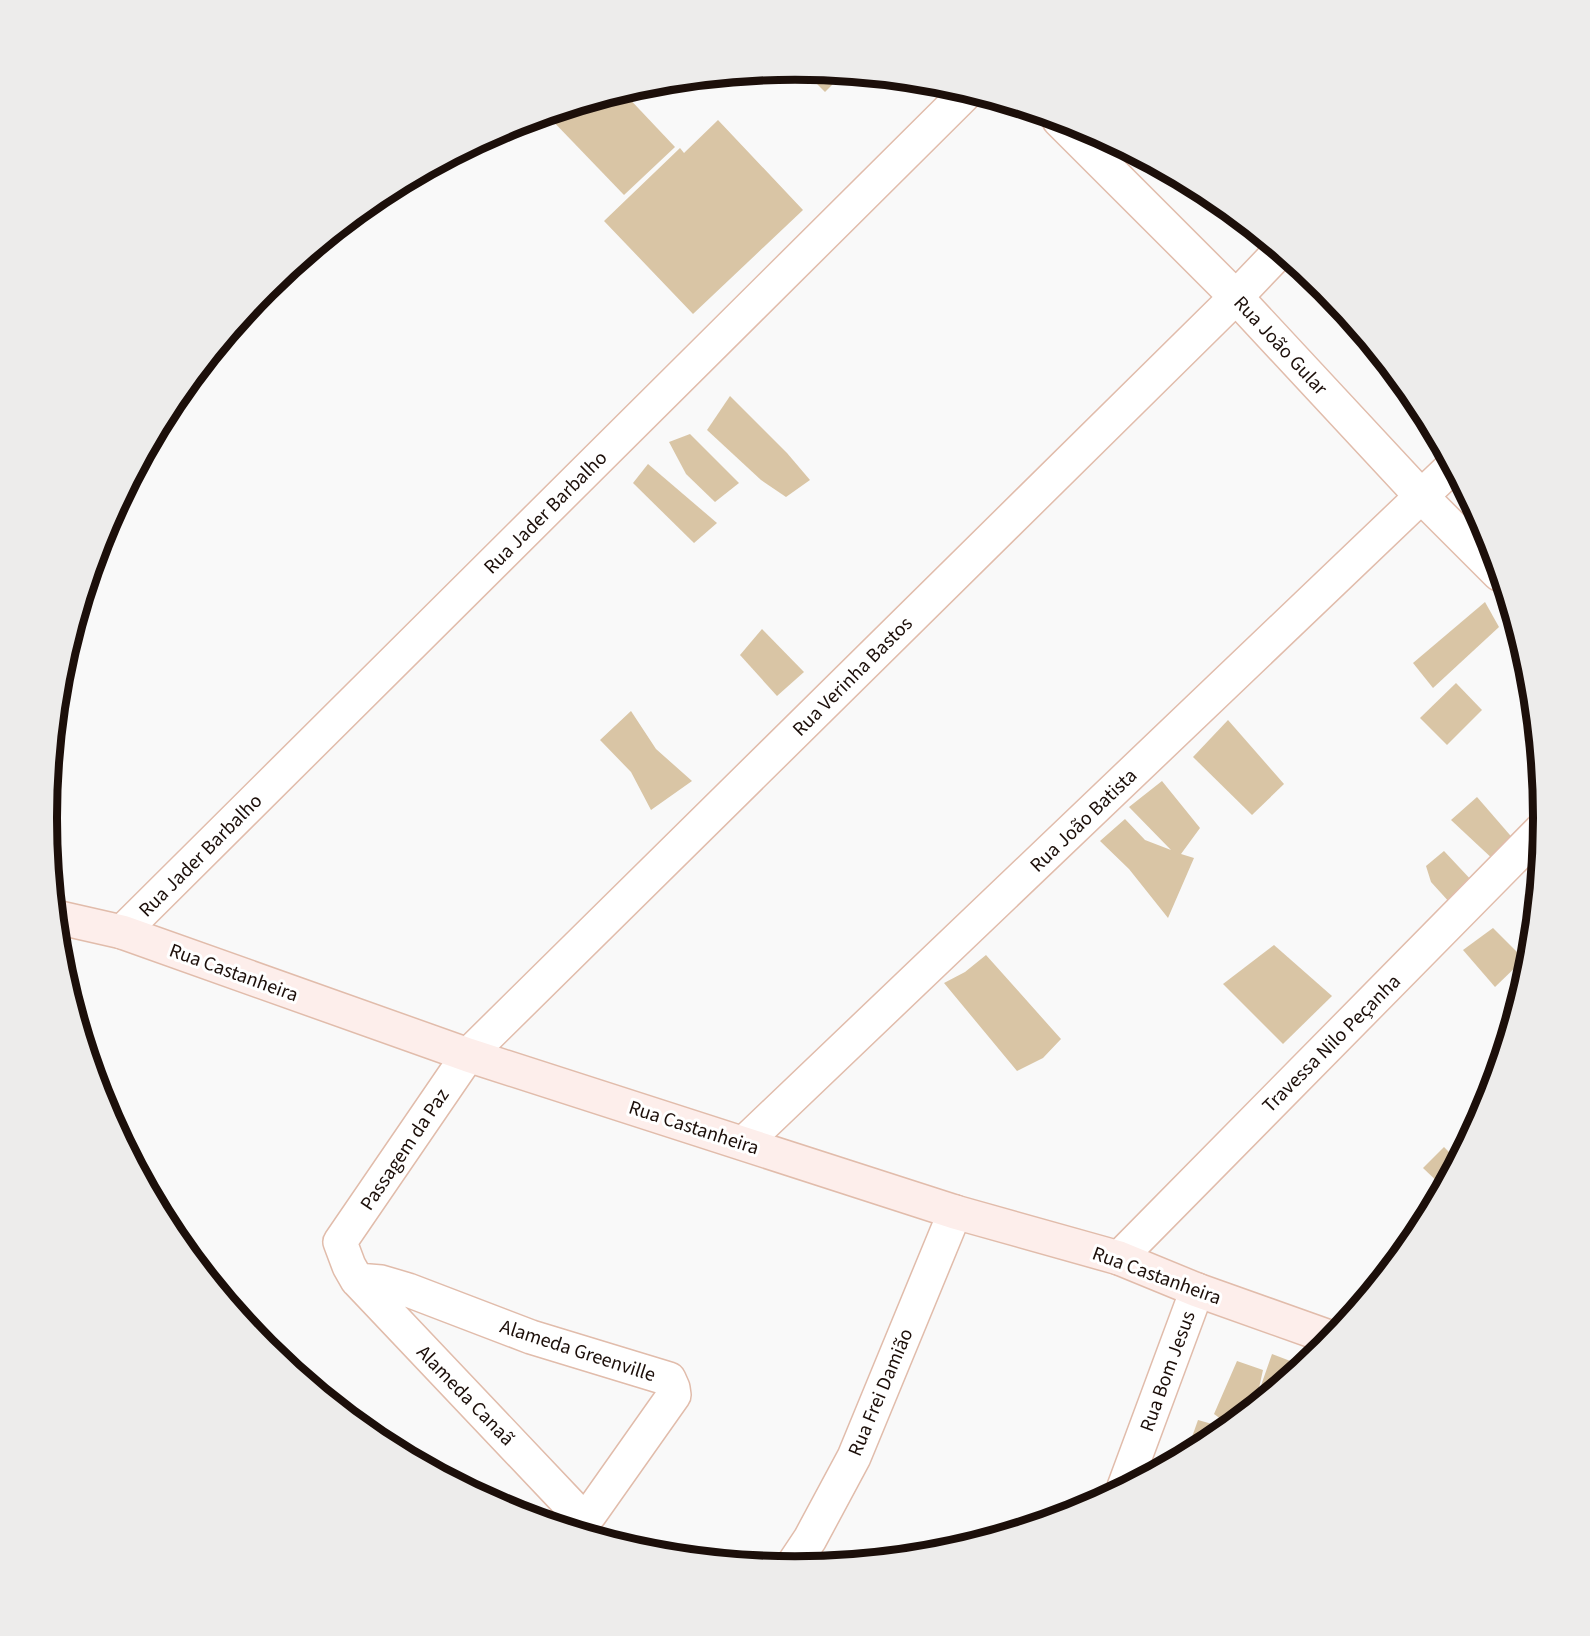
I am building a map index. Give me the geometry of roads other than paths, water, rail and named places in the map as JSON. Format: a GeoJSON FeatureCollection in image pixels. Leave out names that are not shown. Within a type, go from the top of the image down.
{"type":"FeatureCollection","features":[{"type":"Feature","properties":{"kind":"street","name":"Rua Jader Barbalho"},"geometry":{"type":"LineString","coordinates":[[122,932],[960,99]]}},
{"type":"Feature","properties":{"kind":"street","name":"Rua João Gular"},"geometry":{"type":"LineString","coordinates":[[1074,135],[1236,297],[1422,497],[1487,562]]}},
{"type":"Feature","properties":{"kind":"street","name":"Rua Verinha Bastos"},"geometry":{"type":"LineString","coordinates":[[468,1055],[1274,257]]}},
{"type":"Feature","properties":{"kind":"street","name":"Rua João Batista"},"geometry":{"type":"LineString","coordinates":[[744,1143],[1447,472]]}},
{"type":"Feature","properties":{"kind":"street","name":"Travessa Nilo Peçanha"},"geometry":{"type":"LineString","coordinates":[[1119,1258],[1532,839]]}},
{"type":"Feature","properties":{"kind":"street","name":"Rua Castanheira"},"geometry":{"type":"LineString","coordinates":[[64,918],[122,932],[468,1055],[955,1212],[1119,1258],[1197,1290],[1322,1335]]}},
{"type":"Feature","properties":{"kind":"street","name":"Passagem da Paz"},"geometry":{"type":"LineString","coordinates":[[357,1280],[340,1242],[468,1055]]}},
{"type":"Feature","properties":{"kind":"street","name":"Rua Frei Damião"},"geometry":{"type":"LineString","coordinates":[[799,1556],[854,1457],[955,1212]]}},
{"type":"Feature","properties":{"kind":"street","name":"Alameda Greenville"},"geometry":{"type":"LineString","coordinates":[[357,1280],[390,1284],[531,1337],[669,1379],[674,1388],[674,1395],[590,1514],[582,1514],[574,1509]]}},
{"type":"Feature","properties":{"kind":"street","name":"Alameda Canaã"},"geometry":{"type":"LineString","coordinates":[[357,1280],[574,1509]]}},
{"type":"Feature","properties":{"kind":"street","name":"Rua Bom Jesus"},"geometry":{"type":"LineString","coordinates":[[1128,1476],[1197,1290]]}}]}
